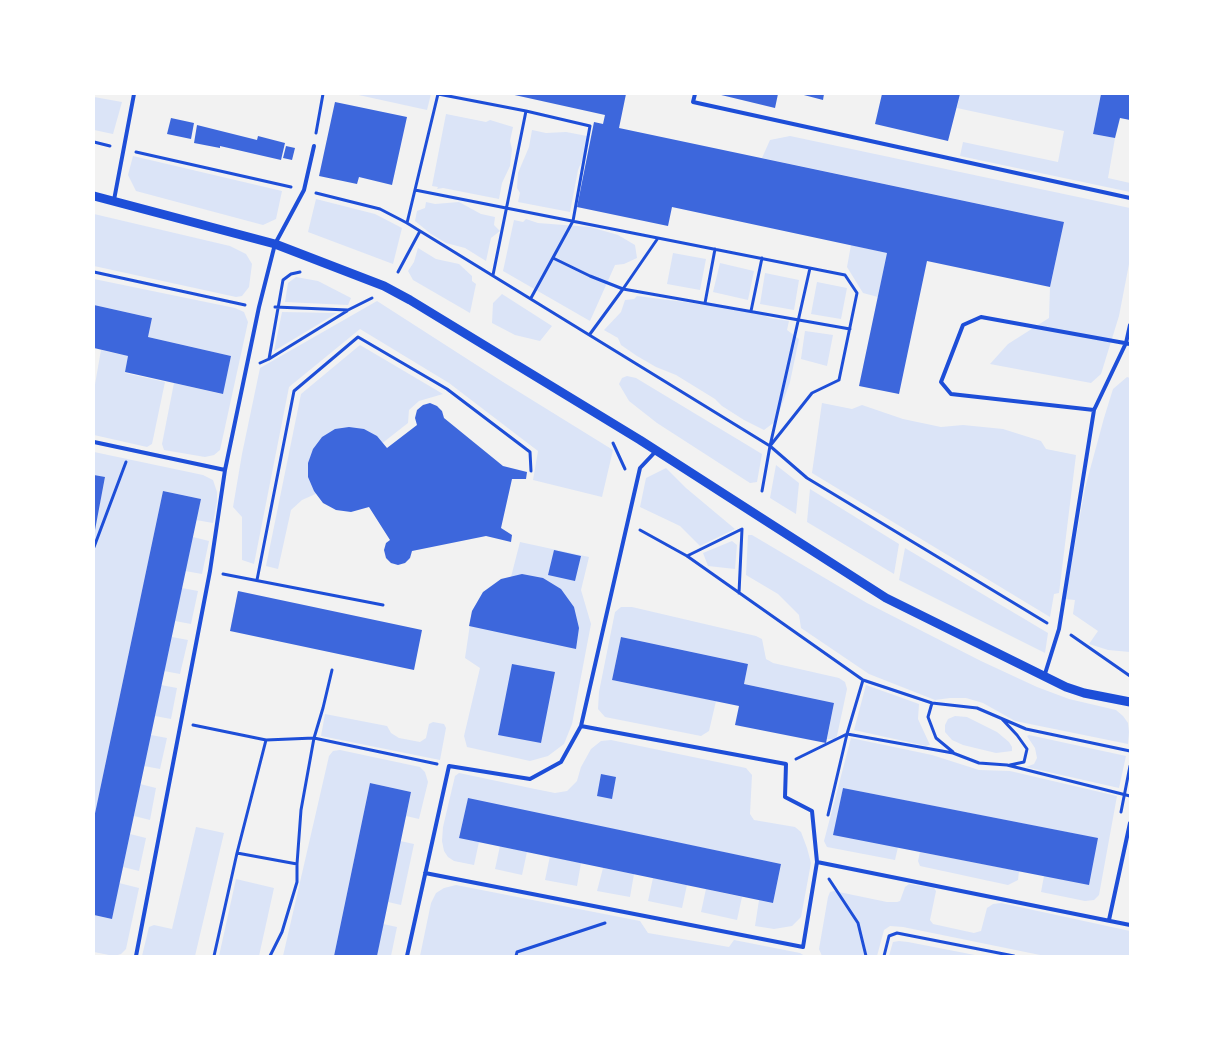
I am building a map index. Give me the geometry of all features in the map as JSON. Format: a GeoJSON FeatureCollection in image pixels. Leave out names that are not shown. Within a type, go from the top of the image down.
{"type":"FeatureCollection","features":[{"type":"Feature","properties":{"kind":"street"},"geometry":{"type":"LineString","coordinates":[[94,196],[275,244],[384,286],[402,295],[657,450],[886,598],[1066,687],[1084,693],[1130,702]]}},
{"type":"Feature","properties":{"kind":"lane"},"geometry":{"type":"LineString","coordinates":[[114,200],[134,94]]}},
{"type":"Feature","properties":{"kind":"lane"},"geometry":{"type":"LineString","coordinates":[[695,94],[693,102],[1130,198]]}},
{"type":"Feature","properties":{"kind":"lane"},"geometry":{"type":"LineString","coordinates":[[136,956],[210,571],[225,470],[259,307],[275,244],[304,190],[314,146]]}},
{"type":"Feature","properties":{"kind":"lane"},"geometry":{"type":"LineString","coordinates":[[1094,410],[951,394],[941,382],[963,325],[981,317],[1128,344]]}},
{"type":"Feature","properties":{"kind":"lane"},"geometry":{"type":"LineString","coordinates":[[1044,677],[1059,629],[1094,410],[1128,344],[1130,325]]}},
{"type":"Feature","properties":{"kind":"lane"},"geometry":{"type":"LineString","coordinates":[[94,442],[225,470]]}},
{"type":"Feature","properties":{"kind":"lane"},"geometry":{"type":"LineString","coordinates":[[407,956],[449,766],[530,779],[561,762],[581,726],[640,468],[657,450]]}},
{"type":"Feature","properties":{"kind":"lane"},"geometry":{"type":"LineString","coordinates":[[425,873],[803,947],[817,862],[812,811],[785,797],[786,764],[581,726]]}},
{"type":"Feature","properties":{"kind":"lane"},"geometry":{"type":"LineString","coordinates":[[1109,920],[1130,823]]}},
{"type":"Feature","properties":{"kind":"lane"},"geometry":{"type":"LineString","coordinates":[[817,862],[1130,925]]}},
{"type":"Feature","properties":{"kind":"path"},"geometry":{"type":"LineString","coordinates":[[314,146],[323,94]]}},
{"type":"Feature","properties":{"kind":"path"},"geometry":{"type":"LineString","coordinates":[[407,223],[438,94],[590,126],[573,221],[531,298]]}},
{"type":"Feature","properties":{"kind":"path"},"geometry":{"type":"LineString","coordinates":[[493,275],[526,111]]}},
{"type":"Feature","properties":{"kind":"path"},"geometry":{"type":"LineString","coordinates":[[94,142],[291,187]]}},
{"type":"Feature","properties":{"kind":"path"},"geometry":{"type":"LineString","coordinates":[[415,190],[845,275],[857,293],[839,380],[812,393],[770,446]]}},
{"type":"Feature","properties":{"kind":"path"},"geometry":{"type":"LineString","coordinates":[[314,193],[380,209],[407,223],[770,446],[806,478],[1049,625]]}},
{"type":"Feature","properties":{"kind":"path"},"geometry":{"type":"LineString","coordinates":[[398,272],[420,231]]}},
{"type":"Feature","properties":{"kind":"path"},"geometry":{"type":"LineString","coordinates":[[590,334],[658,238]]}},
{"type":"Feature","properties":{"kind":"path"},"geometry":{"type":"LineString","coordinates":[[704,303],[715,249]]}},
{"type":"Feature","properties":{"kind":"path"},"geometry":{"type":"LineString","coordinates":[[553,258],[623,289],[850,328]]}},
{"type":"Feature","properties":{"kind":"path"},"geometry":{"type":"LineString","coordinates":[[751,311],[762,258]]}},
{"type":"Feature","properties":{"kind":"path"},"geometry":{"type":"LineString","coordinates":[[762,491],[770,446],[810,268]]}},
{"type":"Feature","properties":{"kind":"path"},"geometry":{"type":"LineString","coordinates":[[94,272],[245,305]]}},
{"type":"Feature","properties":{"kind":"path"},"geometry":{"type":"LineString","coordinates":[[303,272],[291,274],[283,280],[269,359],[348,310],[375,296],[367,293]]}},
{"type":"Feature","properties":{"kind":"path"},"geometry":{"type":"LineString","coordinates":[[277,306],[348,310]]}},
{"type":"Feature","properties":{"kind":"path"},"geometry":{"type":"LineString","coordinates":[[257,580],[294,391],[358,337],[447,389],[515,440],[530,452],[531,471]]}},
{"type":"Feature","properties":{"kind":"path"},"geometry":{"type":"LineString","coordinates":[[611,439],[624,466],[625,475]]}},
{"type":"Feature","properties":{"kind":"path"},"geometry":{"type":"LineString","coordinates":[[94,547],[131,450]]}},
{"type":"Feature","properties":{"kind":"path"},"geometry":{"type":"LineString","coordinates":[[628,522],[687,556],[863,680],[932,703],[977,708],[1026,729],[1130,751]]}},
{"type":"Feature","properties":{"kind":"path"},"geometry":{"type":"LineString","coordinates":[[687,556],[742,529],[739,593]]}},
{"type":"Feature","properties":{"kind":"path"},"geometry":{"type":"LineString","coordinates":[[210,571],[383,605]]}},
{"type":"Feature","properties":{"kind":"path"},"geometry":{"type":"LineString","coordinates":[[1067,633],[1130,676]]}},
{"type":"Feature","properties":{"kind":"path"},"geometry":{"type":"LineString","coordinates":[[270,956],[282,932],[297,882],[301,810],[314,738],[332,670]]}},
{"type":"Feature","properties":{"kind":"path"},"geometry":{"type":"LineString","coordinates":[[827,820],[863,680]]}},
{"type":"Feature","properties":{"kind":"path"},"geometry":{"type":"LineString","coordinates":[[932,703],[928,717],[936,738],[953,753]]}},
{"type":"Feature","properties":{"kind":"path"},"geometry":{"type":"LineString","coordinates":[[1002,718],[1027,749],[1024,762],[1007,765]]}},
{"type":"Feature","properties":{"kind":"path"},"geometry":{"type":"LineString","coordinates":[[181,723],[266,740],[314,738],[449,766]]}},
{"type":"Feature","properties":{"kind":"path"},"geometry":{"type":"LineString","coordinates":[[786,764],[848,734],[953,753],[979,763],[1007,765],[1130,796]]}},
{"type":"Feature","properties":{"kind":"path"},"geometry":{"type":"LineString","coordinates":[[214,956],[237,853],[266,740]]}},
{"type":"Feature","properties":{"kind":"path"},"geometry":{"type":"LineString","coordinates":[[1119,821],[1130,766]]}},
{"type":"Feature","properties":{"kind":"path"},"geometry":{"type":"LineString","coordinates":[[237,853],[297,864]]}},
{"type":"Feature","properties":{"kind":"path"},"geometry":{"type":"LineString","coordinates":[[817,862],[858,924],[866,956]]}},
{"type":"Feature","properties":{"kind":"path"},"geometry":{"type":"LineString","coordinates":[[516,956],[517,952],[632,914]]}},
{"type":"Feature","properties":{"kind":"path"},"geometry":{"type":"LineString","coordinates":[[884,956],[889,936],[897,933],[1014,956]]}},
{"type":"Feature","properties":{"kind":"shaded area"},"geometry":{"type":"Polygon","coordinates":[[[354,94],[431,94],[427,110],[354,94]]]}},
{"type":"Feature","properties":{"kind":"shaded area"},"geometry":{"type":"Polygon","coordinates":[[[960,94],[1101,94],[1093,134],[1115,138],[1108,178],[1130,183],[1130,192],[960,156],[963,142],[1058,162],[1064,131],[957,108],[960,94]]]}},
{"type":"Feature","properties":{"kind":"shaded area"},"geometry":{"type":"Polygon","coordinates":[[[94,97],[122,102],[113,134],[94,130],[94,97]]]}},
{"type":"Feature","properties":{"kind":"shaded area"},"geometry":{"type":"Polygon","coordinates":[[[446,114],[486,122],[490,120],[513,127],[510,141],[512,149],[510,166],[502,183],[499,199],[443,188],[437,189],[438,187],[432,186],[446,114]]]}},
{"type":"Feature","properties":{"kind":"shaded area"},"geometry":{"type":"Polygon","coordinates":[[[532,130],[546,133],[566,132],[587,136],[587,149],[578,170],[570,212],[518,202],[520,193],[517,188],[518,173],[529,147],[532,130]]]}},
{"type":"Feature","properties":{"kind":"shaded area"},"geometry":{"type":"Polygon","coordinates":[[[790,136],[1130,208],[1130,259],[1119,316],[1101,374],[1091,383],[990,364],[1008,344],[1049,318],[1050,287],[1064,222],[762,158],[770,140],[790,136]]]}},
{"type":"Feature","properties":{"kind":"shaded area"},"geometry":{"type":"Polygon","coordinates":[[[133,156],[282,191],[276,219],[263,225],[136,191],[128,175],[133,156]]]}},
{"type":"Feature","properties":{"kind":"shaded area"},"geometry":{"type":"Polygon","coordinates":[[[316,199],[375,214],[402,228],[393,264],[308,232],[316,199]]]}},
{"type":"Feature","properties":{"kind":"shaded area"},"geometry":{"type":"Polygon","coordinates":[[[426,202],[435,204],[459,202],[481,214],[495,217],[494,225],[500,231],[491,238],[486,261],[465,248],[446,243],[415,221],[417,211],[425,208],[426,202]]]}},
{"type":"Feature","properties":{"kind":"shaded area"},"geometry":{"type":"Polygon","coordinates":[[[94,214],[230,246],[246,254],[252,264],[249,287],[242,296],[236,297],[94,266],[94,214]]]}},
{"type":"Feature","properties":{"kind":"shaded area"},"geometry":{"type":"Polygon","coordinates":[[[526,219],[538,223],[590,227],[618,235],[635,245],[637,258],[624,264],[615,265],[590,321],[503,271],[514,220],[523,222],[526,219]]]}},
{"type":"Feature","properties":{"kind":"shaded area"},"geometry":{"type":"Polygon","coordinates":[[[851,245],[887,253],[878,297],[863,293],[847,267],[851,245]]]}},
{"type":"Feature","properties":{"kind":"shaded area"},"geometry":{"type":"Polygon","coordinates":[[[418,248],[436,259],[459,264],[472,276],[472,281],[476,284],[470,313],[413,280],[408,271],[414,262],[418,248]]]}},
{"type":"Feature","properties":{"kind":"shaded area"},"geometry":{"type":"Polygon","coordinates":[[[673,253],[706,259],[700,290],[667,284],[673,253]]]}},
{"type":"Feature","properties":{"kind":"shaded area"},"geometry":{"type":"Polygon","coordinates":[[[720,263],[754,271],[748,300],[713,292],[720,263]]]}},
{"type":"Feature","properties":{"kind":"shaded area"},"geometry":{"type":"Polygon","coordinates":[[[765,273],[799,280],[794,310],[760,304],[765,273]]]}},
{"type":"Feature","properties":{"kind":"shaded area"},"geometry":{"type":"Polygon","coordinates":[[[296,277],[318,281],[351,298],[348,305],[285,302],[288,283],[296,277]]]}},
{"type":"Feature","properties":{"kind":"shaded area"},"geometry":{"type":"Polygon","coordinates":[[[94,279],[235,308],[244,312],[248,322],[220,450],[214,455],[205,457],[164,450],[162,444],[174,383],[222,394],[231,356],[148,337],[152,318],[94,305],[94,279]]]}},
{"type":"Feature","properties":{"kind":"shaded area"},"geometry":{"type":"Polygon","coordinates":[[[817,282],[847,288],[841,319],[811,314],[817,282]]]}},
{"type":"Feature","properties":{"kind":"shaded area"},"geometry":{"type":"Polygon","coordinates":[[[502,294],[552,326],[540,341],[515,335],[492,323],[493,303],[502,294]]]}},
{"type":"Feature","properties":{"kind":"shaded area"},"geometry":{"type":"Polygon","coordinates":[[[637,296],[755,311],[770,318],[789,321],[787,330],[799,339],[790,382],[776,421],[764,430],[744,420],[722,406],[715,399],[676,375],[656,367],[637,356],[621,345],[618,338],[604,330],[621,312],[625,300],[634,299],[637,296]]]}},
{"type":"Feature","properties":{"kind":"shaded area"},"geometry":{"type":"Polygon","coordinates":[[[377,301],[613,450],[602,497],[533,480],[538,451],[449,383],[360,329],[289,387],[254,564],[242,560],[242,517],[233,507],[260,368],[377,301]]]}},
{"type":"Feature","properties":{"kind":"shaded area"},"geometry":{"type":"Polygon","coordinates":[[[282,312],[337,313],[274,351],[282,312]]]}},
{"type":"Feature","properties":{"kind":"shaded area"},"geometry":{"type":"Polygon","coordinates":[[[805,331],[833,335],[827,366],[801,359],[805,331]]]}},
{"type":"Feature","properties":{"kind":"shaded area"},"geometry":{"type":"Polygon","coordinates":[[[360,345],[443,394],[419,401],[409,410],[408,423],[320,492],[302,500],[291,510],[278,569],[266,566],[301,394],[360,345]]]}},
{"type":"Feature","properties":{"kind":"shaded area"},"geometry":{"type":"Polygon","coordinates":[[[101,350],[128,356],[125,373],[165,382],[152,444],[147,447],[94,435],[94,390],[101,350]]]}},
{"type":"Feature","properties":{"kind":"shaded area"},"geometry":{"type":"Polygon","coordinates":[[[627,376],[636,378],[762,454],[757,482],[750,483],[657,423],[629,401],[619,384],[622,378],[627,376]]]}},
{"type":"Feature","properties":{"kind":"shaded area"},"geometry":{"type":"Polygon","coordinates":[[[1127,377],[1130,378],[1130,652],[1108,650],[1089,644],[1098,631],[1073,614],[1075,600],[1065,599],[1085,488],[1104,418],[1113,389],[1127,377]]]}},
{"type":"Feature","properties":{"kind":"shaded area"},"geometry":{"type":"Polygon","coordinates":[[[822,403],[852,409],[862,405],[903,419],[941,427],[963,425],[1003,429],[1041,441],[1046,449],[1076,455],[1059,593],[1054,594],[1050,617],[812,473],[822,403]]]}},
{"type":"Feature","properties":{"kind":"shaded area"},"geometry":{"type":"Polygon","coordinates":[[[94,452],[203,475],[213,480],[217,492],[217,502],[213,523],[196,520],[201,499],[163,491],[94,818],[94,527],[105,478],[94,475],[94,452]]]}},
{"type":"Feature","properties":{"kind":"shaded area"},"geometry":{"type":"Polygon","coordinates":[[[776,465],[799,483],[796,514],[770,498],[776,465]]]}},
{"type":"Feature","properties":{"kind":"shaded area"},"geometry":{"type":"Polygon","coordinates":[[[666,468],[686,488],[735,529],[700,546],[680,526],[640,507],[646,478],[666,468]]]}},
{"type":"Feature","properties":{"kind":"shaded area"},"geometry":{"type":"Polygon","coordinates":[[[810,489],[899,544],[894,574],[807,522],[810,489]]]}},
{"type":"Feature","properties":{"kind":"shaded area"},"geometry":{"type":"Polygon","coordinates":[[[748,535],[752,535],[867,603],[981,661],[1037,687],[1069,699],[1116,710],[1128,723],[1128,744],[1015,721],[983,703],[966,698],[935,700],[869,674],[801,628],[799,615],[778,594],[746,575],[748,535]]]}},
{"type":"Feature","properties":{"kind":"shaded area"},"geometry":{"type":"Polygon","coordinates":[[[193,537],[209,541],[202,574],[185,571],[193,537]]]}},
{"type":"Feature","properties":{"kind":"shaded area"},"geometry":{"type":"Polygon","coordinates":[[[732,541],[737,545],[735,569],[708,566],[703,553],[732,541]]]}},
{"type":"Feature","properties":{"kind":"shaded area"},"geometry":{"type":"Polygon","coordinates":[[[520,542],[589,557],[581,590],[591,624],[572,724],[564,744],[548,756],[530,761],[467,747],[464,736],[480,668],[465,658],[472,611],[483,592],[511,577],[520,542]]]}},
{"type":"Feature","properties":{"kind":"shaded area"},"geometry":{"type":"Polygon","coordinates":[[[905,548],[1048,633],[1045,653],[899,580],[905,548]]]}},
{"type":"Feature","properties":{"kind":"shaded area"},"geometry":{"type":"Polygon","coordinates":[[[182,588],[198,591],[191,624],[175,621],[182,588]]]}},
{"type":"Feature","properties":{"kind":"shaded area"},"geometry":{"type":"Polygon","coordinates":[[[621,607],[632,607],[756,636],[762,639],[766,659],[773,663],[839,678],[845,682],[847,689],[837,736],[835,739],[827,739],[834,703],[744,684],[748,664],[621,637],[612,680],[716,701],[709,731],[701,736],[605,717],[598,709],[599,692],[615,612],[621,607]]]}},
{"type":"Feature","properties":{"kind":"shaded area"},"geometry":{"type":"Polygon","coordinates":[[[172,637],[188,640],[180,674],[164,671],[172,637]]]}},
{"type":"Feature","properties":{"kind":"shaded area"},"geometry":{"type":"Polygon","coordinates":[[[161,685],[177,688],[171,719],[155,716],[161,685]]]}},
{"type":"Feature","properties":{"kind":"shaded area"},"geometry":{"type":"Polygon","coordinates":[[[866,685],[919,704],[918,719],[930,745],[926,746],[854,730],[866,685]]]}},
{"type":"Feature","properties":{"kind":"shaded area"},"geometry":{"type":"Polygon","coordinates":[[[325,714],[387,726],[391,733],[399,738],[420,742],[426,738],[429,724],[433,722],[444,724],[446,728],[440,760],[321,736],[325,714]]]}},
{"type":"Feature","properties":{"kind":"shaded area"},"geometry":{"type":"Polygon","coordinates":[[[955,716],[967,717],[997,732],[1009,742],[1012,751],[996,753],[963,745],[952,740],[945,732],[945,725],[948,719],[955,716]]]}},
{"type":"Feature","properties":{"kind":"shaded area"},"geometry":{"type":"Polygon","coordinates":[[[151,735],[167,738],[160,769],[144,766],[151,735]]]}},
{"type":"Feature","properties":{"kind":"shaded area"},"geometry":{"type":"Polygon","coordinates":[[[1027,736],[1126,756],[1119,788],[1026,767],[1034,764],[1037,758],[1035,748],[1027,736]]]}},
{"type":"Feature","properties":{"kind":"shaded area"},"geometry":{"type":"Polygon","coordinates":[[[851,738],[932,755],[979,770],[1010,771],[1117,796],[1099,895],[1094,900],[1085,901],[1041,892],[1044,876],[1097,838],[843,788],[834,834],[898,847],[895,860],[827,847],[824,841],[851,738]]]}},
{"type":"Feature","properties":{"kind":"shaded area"},"geometry":{"type":"Polygon","coordinates":[[[611,740],[746,768],[752,775],[750,814],[754,820],[795,827],[801,832],[807,848],[811,863],[801,917],[792,926],[774,929],[755,926],[759,900],[773,903],[781,864],[468,799],[459,837],[479,842],[474,865],[454,861],[448,857],[444,851],[442,841],[443,827],[455,776],[459,773],[555,793],[567,791],[577,781],[581,767],[591,749],[601,741],[611,740]]]}},
{"type":"Feature","properties":{"kind":"shaded area"},"geometry":{"type":"Polygon","coordinates":[[[340,750],[420,767],[425,772],[428,782],[419,819],[406,816],[411,792],[370,783],[334,956],[283,956],[329,756],[333,751],[340,750]]]}},
{"type":"Feature","properties":{"kind":"shaded area"},"geometry":{"type":"Polygon","coordinates":[[[140,784],[156,788],[150,820],[134,816],[140,784]]]}},
{"type":"Feature","properties":{"kind":"shaded area"},"geometry":{"type":"Polygon","coordinates":[[[196,827],[224,833],[195,956],[142,956],[149,927],[154,925],[172,929],[196,827]]]}},
{"type":"Feature","properties":{"kind":"shaded area"},"geometry":{"type":"Polygon","coordinates":[[[130,834],[146,838],[139,871],[123,867],[130,834]]]}},
{"type":"Feature","properties":{"kind":"shaded area"},"geometry":{"type":"Polygon","coordinates":[[[400,841],[414,844],[401,905],[388,902],[400,841]]]}},
{"type":"Feature","properties":{"kind":"shaded area"},"geometry":{"type":"Polygon","coordinates":[[[500,846],[527,852],[522,875],[495,869],[500,846]]]}},
{"type":"Feature","properties":{"kind":"shaded area"},"geometry":{"type":"Polygon","coordinates":[[[920,852],[1019,871],[1018,880],[1008,885],[920,866],[918,861],[920,852]]]}},
{"type":"Feature","properties":{"kind":"shaded area"},"geometry":{"type":"Polygon","coordinates":[[[550,856],[581,863],[577,886],[545,880],[550,856]]]}},
{"type":"Feature","properties":{"kind":"shaded area"},"geometry":{"type":"Polygon","coordinates":[[[603,868],[634,874],[630,897],[597,891],[603,868]]]}},
{"type":"Feature","properties":{"kind":"shaded area"},"geometry":{"type":"Polygon","coordinates":[[[653,878],[687,885],[682,908],[648,901],[653,878]]]}},
{"type":"Feature","properties":{"kind":"shaded area"},"geometry":{"type":"Polygon","coordinates":[[[236,879],[274,888],[259,956],[219,956],[236,879]]]}},
{"type":"Feature","properties":{"kind":"shaded area"},"geometry":{"type":"Polygon","coordinates":[[[119,883],[139,888],[126,949],[121,954],[114,956],[94,952],[94,915],[112,919],[119,883]]]}},
{"type":"Feature","properties":{"kind":"shaded area"},"geometry":{"type":"Polygon","coordinates":[[[909,884],[934,888],[936,891],[930,920],[933,924],[974,933],[981,931],[987,908],[993,904],[1001,903],[1130,931],[1130,956],[1045,956],[890,926],[884,930],[877,956],[822,956],[819,949],[830,892],[834,891],[887,902],[897,902],[900,901],[905,887],[909,884]]]}},
{"type":"Feature","properties":{"kind":"shaded area"},"geometry":{"type":"Polygon","coordinates":[[[456,885],[640,921],[648,933],[729,947],[734,940],[800,953],[805,956],[420,956],[431,903],[436,893],[444,888],[456,885]]]}},
{"type":"Feature","properties":{"kind":"shaded area"},"geometry":{"type":"Polygon","coordinates":[[[706,889],[742,897],[737,920],[701,912],[706,889]]]}},
{"type":"Feature","properties":{"kind":"shaded area"},"geometry":{"type":"Polygon","coordinates":[[[383,924],[397,927],[391,956],[377,956],[383,924]]]}},
{"type":"Feature","properties":{"kind":"shaded area"},"geometry":{"type":"Polygon","coordinates":[[[899,941],[980,956],[889,956],[893,942],[899,941]]]}},
{"type":"Feature","properties":{"kind":"building"},"geometry":{"type":"Polygon","coordinates":[[[510,94],[626,94],[619,128],[1064,222],[1050,287],[927,261],[899,394],[859,386],[887,253],[672,207],[668,226],[577,207],[594,122],[603,124],[605,115],[510,94]]]}},
{"type":"Feature","properties":{"kind":"building"},"geometry":{"type":"Polygon","coordinates":[[[717,94],[778,94],[775,108],[717,94]]]}},
{"type":"Feature","properties":{"kind":"building"},"geometry":{"type":"Polygon","coordinates":[[[800,94],[824,94],[823,100],[800,94]]]}},
{"type":"Feature","properties":{"kind":"building"},"geometry":{"type":"Polygon","coordinates":[[[882,94],[960,94],[948,141],[875,124],[882,94]]]}},
{"type":"Feature","properties":{"kind":"building"},"geometry":{"type":"Polygon","coordinates":[[[1101,94],[1130,94],[1130,120],[1120,118],[1115,138],[1093,134],[1101,94]]]}},
{"type":"Feature","properties":{"kind":"building"},"geometry":{"type":"Polygon","coordinates":[[[335,102],[407,117],[392,185],[359,177],[357,184],[319,176],[335,102]]]}},
{"type":"Feature","properties":{"kind":"building"},"geometry":{"type":"Polygon","coordinates":[[[171,118],[194,123],[191,139],[167,134],[171,118]]]}},
{"type":"Feature","properties":{"kind":"building"},"geometry":{"type":"Polygon","coordinates":[[[197,125],[257,140],[258,136],[285,143],[281,160],[220,146],[220,148],[194,143],[197,125]]]}},
{"type":"Feature","properties":{"kind":"building"},"geometry":{"type":"Polygon","coordinates":[[[286,146],[295,148],[292,160],[283,158],[286,146]]]}},
{"type":"Feature","properties":{"kind":"building"},"geometry":{"type":"Polygon","coordinates":[[[94,305],[152,318],[148,337],[231,356],[223,394],[125,372],[128,356],[94,348],[94,305]]]}},
{"type":"Feature","properties":{"kind":"building"},"geometry":{"type":"Polygon","coordinates":[[[430,403],[437,406],[442,411],[444,418],[503,466],[527,472],[526,479],[512,479],[501,528],[512,535],[511,542],[486,536],[412,551],[410,558],[405,563],[398,565],[391,563],[386,558],[384,550],[386,543],[390,540],[369,507],[351,512],[336,510],[323,503],[314,491],[308,477],[308,463],[313,449],[322,437],[335,429],[349,427],[364,429],[377,436],[387,448],[417,425],[415,418],[417,410],[423,405],[430,403]]]}},
{"type":"Feature","properties":{"kind":"building"},"geometry":{"type":"Polygon","coordinates":[[[94,475],[105,477],[95,530],[94,530],[94,475]]]}},
{"type":"Feature","properties":{"kind":"building"},"geometry":{"type":"Polygon","coordinates":[[[163,491],[201,499],[112,919],[94,915],[94,818],[163,491]]]}},
{"type":"Feature","properties":{"kind":"building"},"geometry":{"type":"Polygon","coordinates":[[[554,550],[581,556],[575,581],[548,575],[554,550]]]}},
{"type":"Feature","properties":{"kind":"building"},"geometry":{"type":"Polygon","coordinates":[[[522,574],[543,578],[561,589],[574,607],[579,628],[576,649],[469,626],[472,611],[483,592],[501,579],[522,574]]]}},
{"type":"Feature","properties":{"kind":"building"},"geometry":{"type":"Polygon","coordinates":[[[238,591],[422,630],[414,670],[230,631],[238,591]]]}},
{"type":"Feature","properties":{"kind":"building"},"geometry":{"type":"Polygon","coordinates":[[[621,637],[748,664],[744,684],[834,703],[826,743],[735,725],[739,706],[612,680],[621,637]]]}},
{"type":"Feature","properties":{"kind":"building"},"geometry":{"type":"Polygon","coordinates":[[[512,664],[555,672],[541,743],[498,735],[512,664]]]}},
{"type":"Feature","properties":{"kind":"building"},"geometry":{"type":"Polygon","coordinates":[[[601,774],[616,777],[612,799],[597,796],[601,774]]]}},
{"type":"Feature","properties":{"kind":"building"},"geometry":{"type":"Polygon","coordinates":[[[370,783],[411,792],[377,956],[334,956],[370,783]]]}},
{"type":"Feature","properties":{"kind":"building"},"geometry":{"type":"Polygon","coordinates":[[[843,788],[1098,838],[1089,885],[833,835],[843,788]]]}},
{"type":"Feature","properties":{"kind":"building"},"geometry":{"type":"Polygon","coordinates":[[[468,798],[781,864],[773,903],[459,838],[468,798]]]}}]}
